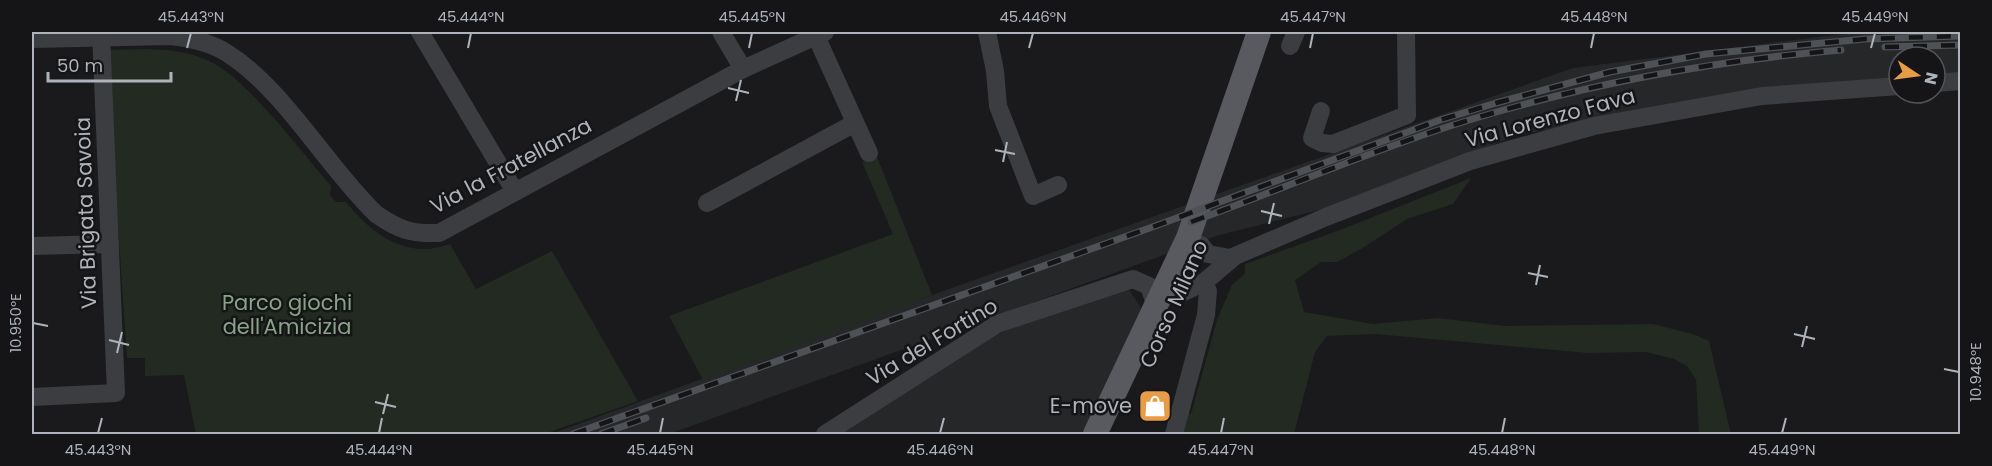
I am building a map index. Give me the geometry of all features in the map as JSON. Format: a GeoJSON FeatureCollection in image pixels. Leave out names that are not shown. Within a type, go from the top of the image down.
{"type":"FeatureCollection","features":[{"type":"Feature","properties":{"kind":"main road"},"geometry":{"type":"LineString","coordinates":[[1207,209],[1259,32]]}},
{"type":"Feature","properties":{"kind":"main road"},"geometry":{"type":"LineString","coordinates":[[1207,209],[1287,36]]}},
{"type":"Feature","properties":{"kind":"main road","name":"Corso Milano"},"geometry":{"type":"LineString","coordinates":[[1113,435],[1201,245],[1207,209]]}},
{"type":"Feature","properties":{"kind":"main road","name":"Corso Milano"},"geometry":{"type":"LineString","coordinates":[[1095,435],[1156,307],[1207,209]]}},
{"type":"Feature","properties":{"kind":"street"},"geometry":{"type":"LineString","coordinates":[[420,32],[514,190]]}},
{"type":"Feature","properties":{"kind":"street"},"geometry":{"type":"LineString","coordinates":[[721,32],[743,69]]}},
{"type":"Feature","properties":{"kind":"street"},"geometry":{"type":"LineString","coordinates":[[987,32],[995,71],[998,106],[1032,196],[1058,185]]}},
{"type":"Feature","properties":{"kind":"street"},"geometry":{"type":"LineString","coordinates":[[1321,111],[1312,138],[1322,143],[1333,144],[1407,115],[1406,32]]}},
{"type":"Feature","properties":{"kind":"street","name":"Via la Fratellanza"},"geometry":{"type":"LineString","coordinates":[[32,39],[101,34],[170,36],[193,39],[226,52],[261,81],[361,199],[394,226],[416,234],[439,233],[514,190],[743,69],[820,34],[869,153]]}},
{"type":"Feature","properties":{"kind":"street","name":"Via Brigata Savoia"},"geometry":{"type":"LineString","coordinates":[[32,397],[116,393],[101,34]]}},
{"type":"Feature","properties":{"kind":"street","name":"Via Lorenzo Fava"},"geometry":{"type":"LineString","coordinates":[[1180,294],[1203,283],[1230,258],[1326,217],[1470,161],[1594,126],[1761,96],[1887,87]]}},
{"type":"Feature","properties":{"kind":"street"},"geometry":{"type":"LineString","coordinates":[[707,203],[855,123]]}},
{"type":"Feature","properties":{"kind":"street"},"geometry":{"type":"LineString","coordinates":[[32,246],[110,244]]}},
{"type":"Feature","properties":{"kind":"street"},"geometry":{"type":"LineString","coordinates":[[1201,245],[1208,254],[1230,258]]}},
{"type":"Feature","properties":{"kind":"street","name":"Via del Fortino"},"geometry":{"type":"LineString","coordinates":[[825,435],[997,324],[1133,279],[1149,285],[1156,307]]}},
{"type":"Feature","properties":{"kind":"street"},"geometry":{"type":"LineString","coordinates":[[1174,435],[1208,309],[1208,291],[1203,283]]}},
{"type":"Feature","properties":{"kind":"shaded area"},"geometry":{"type":"Polygon","coordinates":[[[1858,32],[1960,32],[1960,74],[1947,75],[1947,45],[1887,45],[1887,80],[1664,107],[1515,136],[1331,207],[1219,235],[669,434],[551,434],[932,295],[1573,68],[1858,32]]]}},
{"type":"Feature","properties":{"kind":"shaded area"},"geometry":{"type":"Polygon","coordinates":[[[1127,287],[1142,309],[1086,434],[836,434],[965,345],[1127,287]]]}},
{"type":"Feature","properties":{"kind":"green space","name":"Parco giochi dell'Amicizia"},"geometry":{"type":"Polygon","coordinates":[[[146,49],[194,55],[223,69],[256,99],[290,136],[331,186],[330,195],[336,202],[346,202],[379,234],[405,246],[419,249],[450,244],[476,289],[552,251],[638,401],[544,434],[196,434],[184,375],[145,376],[145,358],[127,358],[106,50],[146,49]]]}},
{"type":"Feature","properties":{"kind":"green space"},"geometry":{"type":"Polygon","coordinates":[[[877,157],[932,295],[703,380],[669,316],[893,234],[862,162],[877,157]]]}},
{"type":"Feature","properties":{"kind":"green space"},"geometry":{"type":"Polygon","coordinates":[[[1471,178],[1453,204],[1407,219],[1361,249],[1337,262],[1321,262],[1295,280],[1304,312],[1373,324],[1438,318],[1505,326],[1653,324],[1693,334],[1709,341],[1731,434],[1699,434],[1696,379],[1687,366],[1674,359],[1646,352],[1588,353],[1375,334],[1327,336],[1315,352],[1294,434],[1178,434],[1183,413],[1191,414],[1217,320],[1232,285],[1245,274],[1245,264],[1340,230],[1471,178]]]}},
{"type":"Feature","properties":{"kind":"railway"},"geometry":{"type":"LineString","coordinates":[[573,434],[1158,225],[1440,120],[1496,103],[1610,72],[1706,54],[1865,39],[1960,36]]}},
{"type":"Feature","properties":{"kind":"railway"},"geometry":{"type":"LineString","coordinates":[[1885,47],[1960,45]]}},
{"type":"Feature","properties":{"kind":"railway"},"geometry":{"type":"LineString","coordinates":[[1191,222],[1422,135],[1500,111],[1584,89],[1669,72],[1754,59],[1841,50]]}},
{"type":"Feature","properties":{"kind":"railway"},"geometry":{"type":"LineString","coordinates":[[601,434],[646,418]]}},
{"type":"Feature","properties":{"kind":"place","name":"E-move"},"geometry":{"type":"Point","coordinates":[1155,406]}}]}
